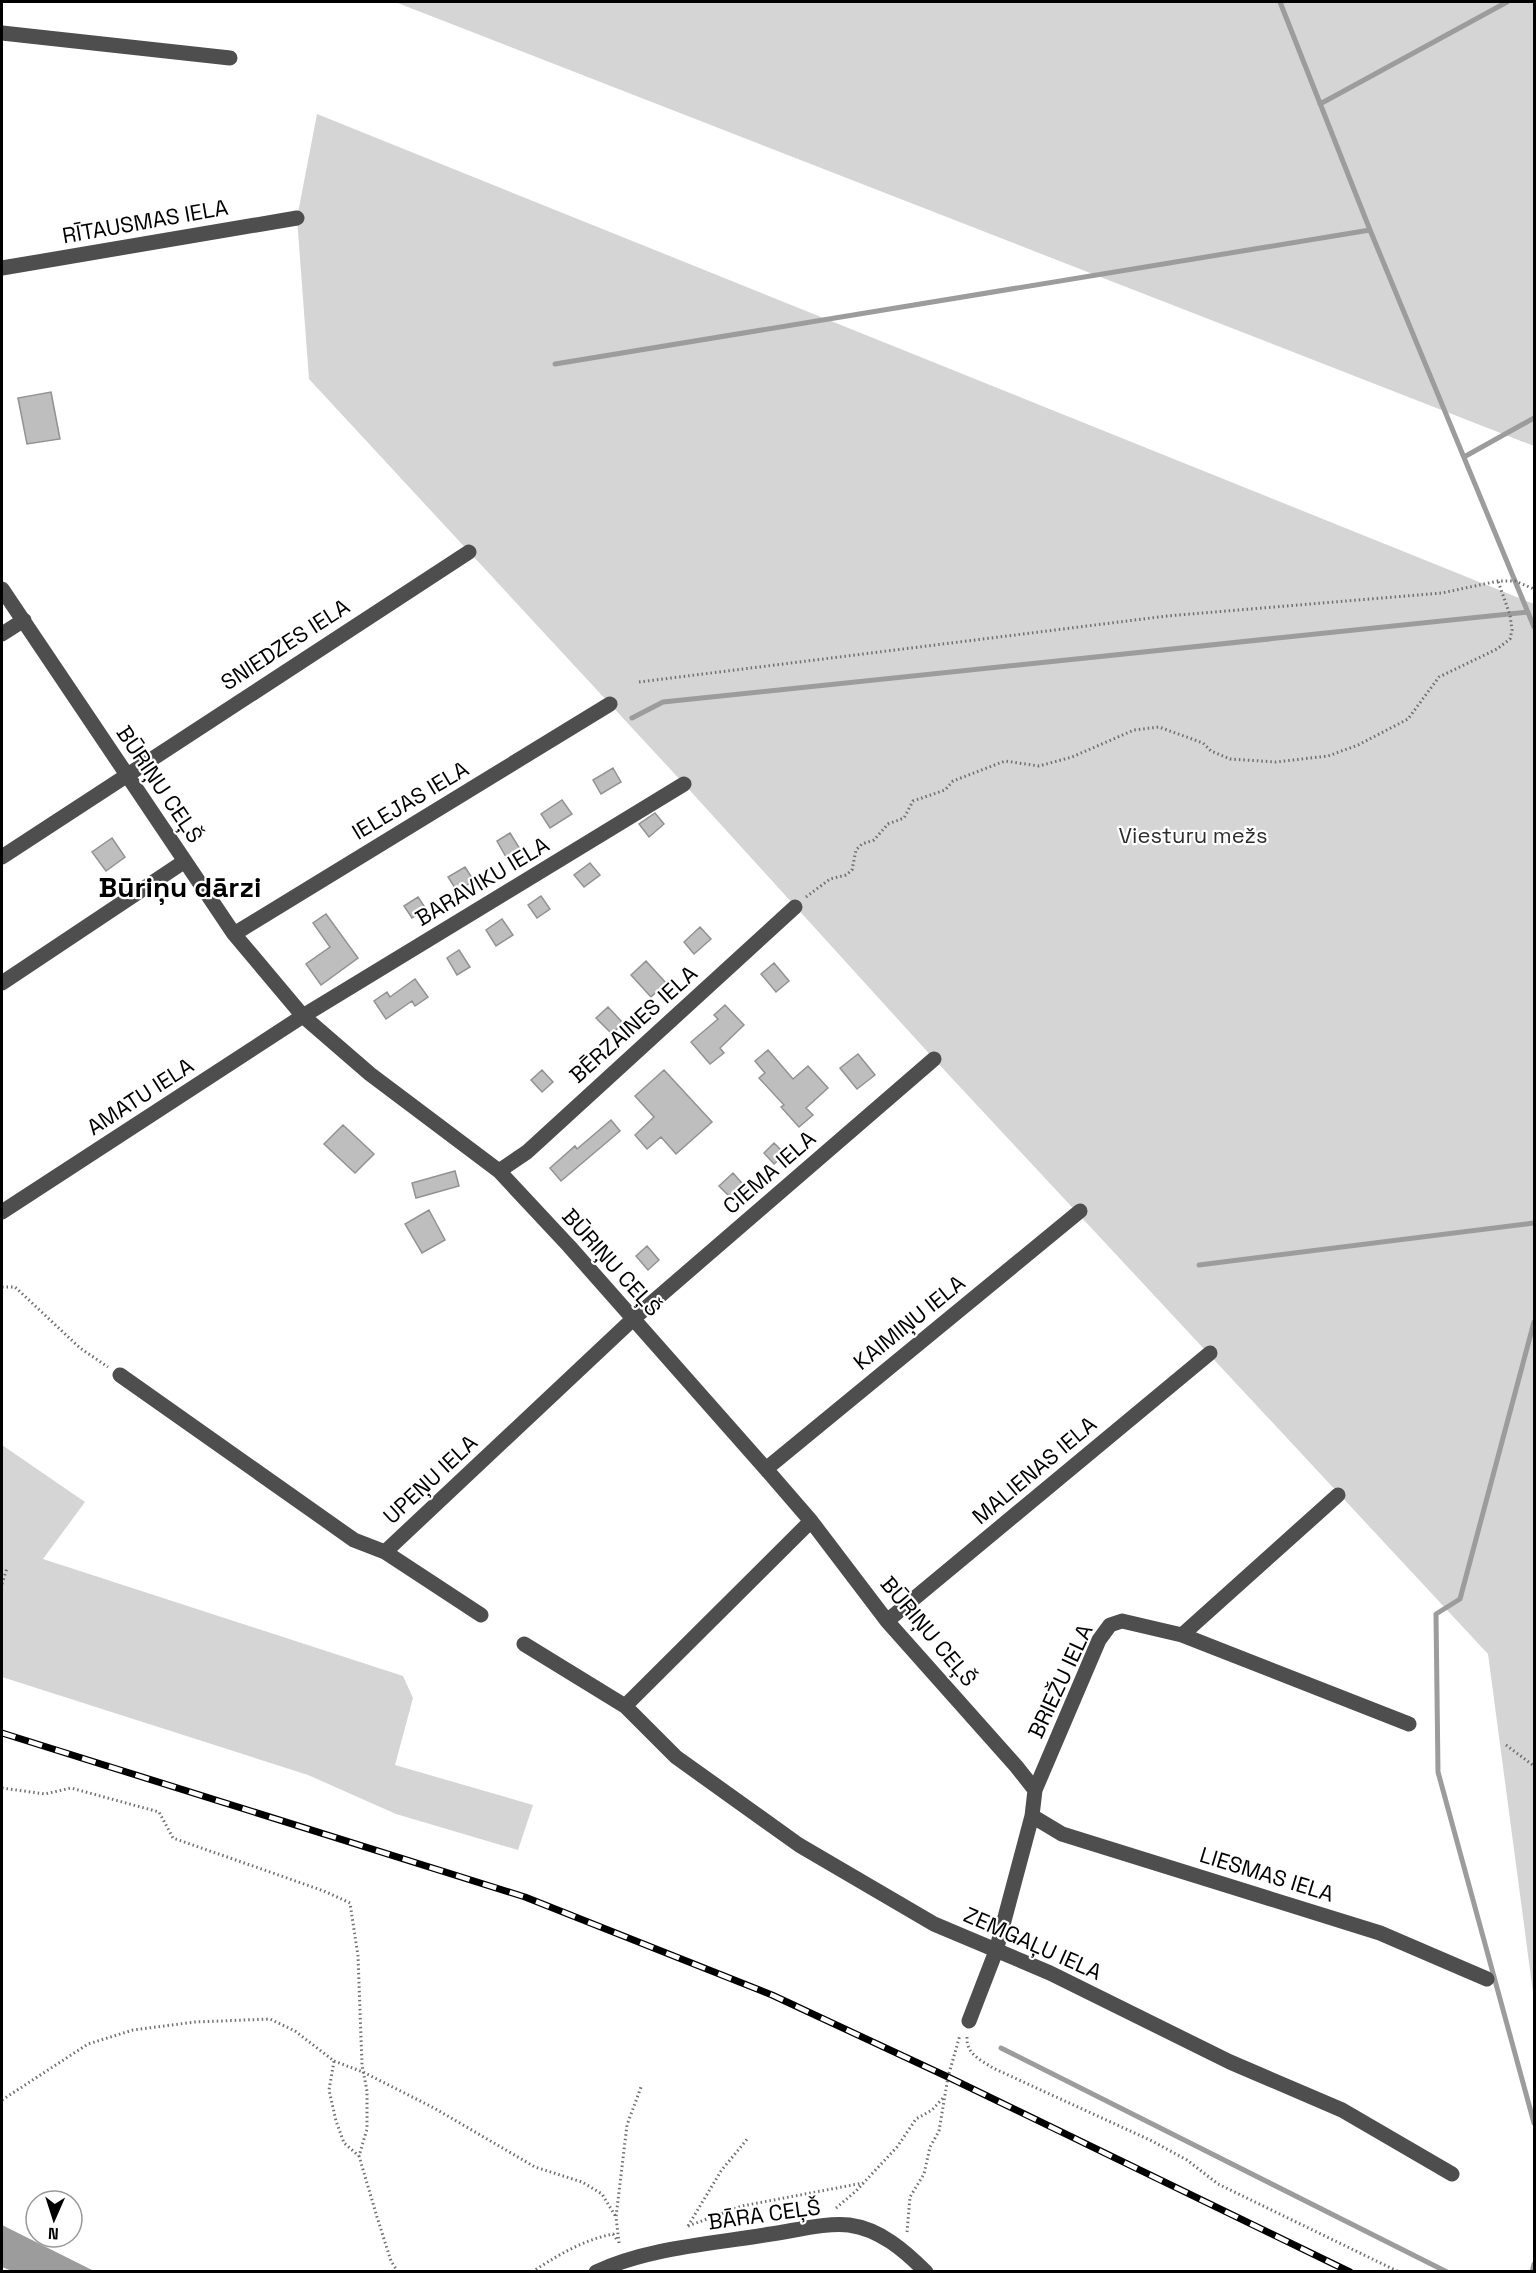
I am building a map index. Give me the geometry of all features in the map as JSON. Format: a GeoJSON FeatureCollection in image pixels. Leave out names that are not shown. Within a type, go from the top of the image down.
{"type":"FeatureCollection","features":[{"type":"Feature","properties":{"kind":"street"},"geometry":{"type":"LineString","coordinates":[[2,33],[230,58]]}},
{"type":"Feature","properties":{"kind":"street","name":"RĪTAUSMAS IELA"},"geometry":{"type":"LineString","coordinates":[[2,268],[297,218]]}},
{"type":"Feature","properties":{"kind":"street","name":"SNIEDZES IELA"},"geometry":{"type":"LineString","coordinates":[[2,857],[469,552]]}},
{"type":"Feature","properties":{"kind":"street","name":"BŪRIŅU CEĻŠ"},"geometry":{"type":"LineString","coordinates":[[2,589],[234,934],[303,1016],[370,1074],[499,1172],[569,1246],[811,1521],[887,1621],[1017,1766],[1035,1790]]}},
{"type":"Feature","properties":{"kind":"street"},"geometry":{"type":"LineString","coordinates":[[2,634],[24,620]]}},
{"type":"Feature","properties":{"kind":"street","name":"IELEJAS IELA"},"geometry":{"type":"LineString","coordinates":[[234,934],[610,704]]}},
{"type":"Feature","properties":{"kind":"street","name":"BARAVIKU IELA"},"geometry":{"type":"LineString","coordinates":[[303,1016],[684,784]]}},
{"type":"Feature","properties":{"kind":"street"},"geometry":{"type":"LineString","coordinates":[[2,982],[185,861]]}},
{"type":"Feature","properties":{"kind":"street","name":"BĒRZAINES IELA"},"geometry":{"type":"LineString","coordinates":[[499,1172],[527,1152],[795,906]]}},
{"type":"Feature","properties":{"kind":"street","name":"AMATU IELA"},"geometry":{"type":"LineString","coordinates":[[2,1212],[303,1016]]}},
{"type":"Feature","properties":{"kind":"street","name":"CIEMA IELA"},"geometry":{"type":"LineString","coordinates":[[633,1319],[934,1059]]}},
{"type":"Feature","properties":{"kind":"street","name":"KAIMIŅU IELA"},"geometry":{"type":"LineString","coordinates":[[766,1469],[1080,1211]]}},
{"type":"Feature","properties":{"kind":"street","name":"UPEŅU IELA"},"geometry":{"type":"LineString","coordinates":[[120,1375],[354,1540],[385,1552],[633,1319]]}},
{"type":"Feature","properties":{"kind":"street","name":"MALIENAS IELA"},"geometry":{"type":"LineString","coordinates":[[887,1621],[1210,1353]]}},
{"type":"Feature","properties":{"kind":"street"},"geometry":{"type":"LineString","coordinates":[[1182,1635],[1338,1495]]}},
{"type":"Feature","properties":{"kind":"street"},"geometry":{"type":"LineString","coordinates":[[625,1706],[811,1521]]}},
{"type":"Feature","properties":{"kind":"street"},"geometry":{"type":"LineString","coordinates":[[385,1552],[481,1615]]}},
{"type":"Feature","properties":{"kind":"street","name":"BRIEŽU IELA"},"geometry":{"type":"LineString","coordinates":[[1035,1790],[1099,1640],[1110,1625],[1122,1621],[1182,1635],[1409,1724]]}},
{"type":"Feature","properties":{"kind":"street","name":"ZEMGAĻU IELA"},"geometry":{"type":"LineString","coordinates":[[524,1644],[625,1706],[676,1757],[799,1845],[934,1924],[1050,1972],[1230,2062],[1342,2110],[1452,2174]]}},
{"type":"Feature","properties":{"kind":"street"},"geometry":{"type":"LineString","coordinates":[[969,2021],[996,1951],[1032,1816],[1035,1790]]}},
{"type":"Feature","properties":{"kind":"street","name":"LIESMAS IELA"},"geometry":{"type":"LineString","coordinates":[[1032,1816],[1062,1834],[1380,1933],[1487,1979]]}},
{"type":"Feature","properties":{"kind":"street","name":"BĀRA CEĻŠ"},"geometry":{"type":"LineString","coordinates":[[596,2271],[657,2252],[848,2225],[872,2232],[905,2250],[926,2271]]}},
{"type":"Feature","properties":{"kind":"path"},"geometry":{"type":"LineString","coordinates":[[795,906],[830,879],[846,875],[852,870],[856,850],[862,844],[874,840],[888,824],[904,818],[913,801],[945,790],[953,781],[1005,760],[1039,766],[1072,757],[1134,730],[1159,727],[1203,743],[1211,751],[1230,759],[1276,762],[1318,758],[1358,745],[1408,719],[1439,677],[1497,649],[1510,639],[1512,630],[1510,615],[1498,581]]}},
{"type":"Feature","properties":{"kind":"path"},"geometry":{"type":"LineString","coordinates":[[639,682],[1167,616],[1442,592],[1498,581],[1515,581],[1534,590]]}},
{"type":"Feature","properties":{"kind":"path"},"geometry":{"type":"LineString","coordinates":[[2,1287],[15,1287],[80,1348],[120,1375]]}},
{"type":"Feature","properties":{"kind":"path"},"geometry":{"type":"LineString","coordinates":[[2,1584],[6,1568]]}},
{"type":"Feature","properties":{"kind":"path"},"geometry":{"type":"LineString","coordinates":[[1506,1745],[1534,1766]]}},
{"type":"Feature","properties":{"kind":"path"},"geometry":{"type":"LineString","coordinates":[[2,1788],[45,1794],[71,1788],[159,1812],[173,1838],[324,1891],[350,1903],[358,1956],[363,2072],[366,2091],[367,2129],[359,2156],[391,2261],[398,2271]]}},
{"type":"Feature","properties":{"kind":"path"},"geometry":{"type":"LineString","coordinates":[[2,2100],[88,2044],[133,2030],[195,2022],[270,2019],[295,2031],[334,2061],[363,2072],[434,2108],[535,2167],[582,2182],[602,2194],[616,2217]]}},
{"type":"Feature","properties":{"kind":"path"},"geometry":{"type":"LineString","coordinates":[[905,2250],[910,2197],[924,2174],[930,2147],[939,2131],[958,2039],[969,2021]]}},
{"type":"Feature","properties":{"kind":"path"},"geometry":{"type":"LineString","coordinates":[[969,2021],[967,2045],[974,2056],[993,2068],[1152,2140],[1187,2160],[1218,2184],[1399,2271]]}},
{"type":"Feature","properties":{"kind":"path"},"geometry":{"type":"LineString","coordinates":[[334,2061],[329,2091],[336,2121],[344,2143],[359,2156]]}},
{"type":"Feature","properties":{"kind":"path"},"geometry":{"type":"LineString","coordinates":[[624,2261],[616,2217],[627,2125],[641,2087]]}},
{"type":"Feature","properties":{"kind":"path"},"geometry":{"type":"LineString","coordinates":[[814,2228],[864,2182],[897,2147],[916,2119],[932,2110],[945,2097]]}},
{"type":"Feature","properties":{"kind":"path"},"geometry":{"type":"LineString","coordinates":[[688,2226],[721,2171],[748,2138]]}},
{"type":"Feature","properties":{"kind":"path"},"geometry":{"type":"LineString","coordinates":[[679,2230],[742,2206],[864,2182]]}},
{"type":"Feature","properties":{"kind":"path"},"geometry":{"type":"LineString","coordinates":[[532,2271],[564,2251],[596,2237],[613,2234],[619,2243]]}},
{"type":"Feature","properties":{"kind":"green space"},"geometry":{"type":"Polygon","coordinates":[[[395,2],[1534,2],[1534,446],[395,2]]]}},
{"type":"Feature","properties":{"kind":"green space","name":"Viesturu mežs"},"geometry":{"type":"Polygon","coordinates":[[[317,114],[1534,604],[1534,2000],[1488,1654],[934,1059],[684,784],[309,379],[297,218],[317,114]]]}},
{"type":"Feature","properties":{"kind":"green space"},"geometry":{"type":"Polygon","coordinates":[[[2,1445],[85,1502],[43,1559],[403,1676],[413,1698],[395,1765],[533,1805],[518,1850],[396,1814],[308,1775],[2,1677],[2,1445]]]}},
{"type":"Feature","properties":{"kind":"shaded area"},"geometry":{"type":"Polygon","coordinates":[[[2,2225],[24,2236],[24,2249],[50,2249],[94,2271],[12,2271],[2,2267],[2,2225]]]}},
{"type":"Feature","properties":{"kind":"building"},"geometry":{"type":"Polygon","coordinates":[[[51,392],[60,439],[27,444],[18,398],[51,392]]]}},
{"type":"Feature","properties":{"kind":"building"},"geometry":{"type":"Polygon","coordinates":[[[613,768],[621,782],[601,794],[593,780],[613,768]]]}},
{"type":"Feature","properties":{"kind":"building"},"geometry":{"type":"Polygon","coordinates":[[[562,800],[572,814],[550,828],[541,814],[562,800]]]}},
{"type":"Feature","properties":{"kind":"building"},"geometry":{"type":"Polygon","coordinates":[[[655,813],[664,824],[649,837],[639,824],[655,813]]]}},
{"type":"Feature","properties":{"kind":"building"},"geometry":{"type":"Polygon","coordinates":[[[510,833],[520,849],[506,857],[497,841],[510,833]]]}},
{"type":"Feature","properties":{"kind":"building"},"geometry":{"type":"Polygon","coordinates":[[[112,838],[125,857],[106,871],[92,852],[112,838]]]}},
{"type":"Feature","properties":{"kind":"building"},"geometry":{"type":"Polygon","coordinates":[[[590,863],[600,875],[584,887],[574,875],[590,863]]]}},
{"type":"Feature","properties":{"kind":"building"},"geometry":{"type":"Polygon","coordinates":[[[465,867],[474,881],[457,891],[448,877],[465,867]]]}},
{"type":"Feature","properties":{"kind":"building"},"geometry":{"type":"Polygon","coordinates":[[[541,896],[550,909],[537,918],[528,905],[541,896]]]}},
{"type":"Feature","properties":{"kind":"building"},"geometry":{"type":"Polygon","coordinates":[[[418,897],[426,909],[412,918],[404,906],[418,897]]]}},
{"type":"Feature","properties":{"kind":"building"},"geometry":{"type":"Polygon","coordinates":[[[326,914],[358,958],[321,985],[306,964],[330,947],[313,923],[326,914]]]}},
{"type":"Feature","properties":{"kind":"building"},"geometry":{"type":"Polygon","coordinates":[[[502,919],[513,935],[496,946],[486,930],[502,919]]]}},
{"type":"Feature","properties":{"kind":"building"},"geometry":{"type":"Polygon","coordinates":[[[700,927],[711,939],[694,954],[684,942],[700,927]]]}},
{"type":"Feature","properties":{"kind":"building"},"geometry":{"type":"Polygon","coordinates":[[[459,950],[470,967],[457,975],[447,958],[459,950]]]}},
{"type":"Feature","properties":{"kind":"building"},"geometry":{"type":"Polygon","coordinates":[[[646,961],[666,983],[651,997],[631,975],[646,961]]]}},
{"type":"Feature","properties":{"kind":"building"},"geometry":{"type":"Polygon","coordinates":[[[774,963],[789,981],[776,992],[761,974],[774,963]]]}},
{"type":"Feature","properties":{"kind":"building"},"geometry":{"type":"Polygon","coordinates":[[[415,979],[428,997],[415,1006],[412,1001],[386,1019],[374,1001],[387,992],[390,997],[415,979]]]}},
{"type":"Feature","properties":{"kind":"building"},"geometry":{"type":"Polygon","coordinates":[[[725,1005],[744,1025],[720,1048],[724,1053],[710,1064],[691,1042],[718,1019],[714,1015],[725,1005]]]}},
{"type":"Feature","properties":{"kind":"building"},"geometry":{"type":"Polygon","coordinates":[[[608,1007],[623,1023],[612,1034],[596,1018],[608,1007]]]}},
{"type":"Feature","properties":{"kind":"building"},"geometry":{"type":"Polygon","coordinates":[[[768,1050],[793,1079],[808,1066],[828,1088],[806,1108],[813,1115],[799,1127],[781,1107],[784,1105],[759,1078],[765,1073],[755,1061],[768,1050]]]}},
{"type":"Feature","properties":{"kind":"building"},"geometry":{"type":"Polygon","coordinates":[[[858,1054],[875,1075],[857,1089],[840,1068],[858,1054]]]}},
{"type":"Feature","properties":{"kind":"building"},"geometry":{"type":"Polygon","coordinates":[[[542,1070],[553,1082],[542,1092],[531,1080],[542,1070]]]}},
{"type":"Feature","properties":{"kind":"building"},"geometry":{"type":"Polygon","coordinates":[[[664,1070],[712,1122],[676,1154],[661,1137],[647,1149],[635,1135],[654,1117],[635,1096],[664,1070]]]}},
{"type":"Feature","properties":{"kind":"building"},"geometry":{"type":"Polygon","coordinates":[[[611,1120],[620,1131],[561,1181],[550,1168],[575,1146],[577,1149],[611,1120]]]}},
{"type":"Feature","properties":{"kind":"building"},"geometry":{"type":"Polygon","coordinates":[[[343,1125],[374,1154],[355,1173],[324,1144],[343,1125]]]}},
{"type":"Feature","properties":{"kind":"building"},"geometry":{"type":"Polygon","coordinates":[[[774,1143],[785,1154],[774,1164],[764,1153],[774,1143]]]}},
{"type":"Feature","properties":{"kind":"building"},"geometry":{"type":"Polygon","coordinates":[[[455,1171],[459,1186],[416,1198],[412,1183],[455,1171]]]}},
{"type":"Feature","properties":{"kind":"building"},"geometry":{"type":"Polygon","coordinates":[[[733,1173],[748,1190],[735,1202],[719,1186],[733,1173]]]}},
{"type":"Feature","properties":{"kind":"building"},"geometry":{"type":"Polygon","coordinates":[[[429,1210],[445,1240],[422,1253],[405,1224],[429,1210]]]}},
{"type":"Feature","properties":{"kind":"building"},"geometry":{"type":"Polygon","coordinates":[[[647,1246],[659,1260],[648,1270],[636,1256],[647,1246]]]}},
{"type":"Feature","properties":{"kind":"waterway"},"geometry":{"type":"LineString","coordinates":[[1280,2],[1370,230],[1534,627]]}},
{"type":"Feature","properties":{"kind":"waterway"},"geometry":{"type":"LineString","coordinates":[[1320,104],[1507,2]]}},
{"type":"Feature","properties":{"kind":"waterway"},"geometry":{"type":"LineString","coordinates":[[555,364],[1370,230]]}},
{"type":"Feature","properties":{"kind":"waterway"},"geometry":{"type":"LineString","coordinates":[[1464,457],[1534,418]]}},
{"type":"Feature","properties":{"kind":"waterway"},"geometry":{"type":"LineString","coordinates":[[632,718],[663,702],[1528,612]]}},
{"type":"Feature","properties":{"kind":"waterway"},"geometry":{"type":"LineString","coordinates":[[1199,1265],[1534,1223]]}},
{"type":"Feature","properties":{"kind":"waterway"},"geometry":{"type":"LineString","coordinates":[[1534,1322],[1460,1599],[1436,1614],[1438,1772],[1534,2123]]}},
{"type":"Feature","properties":{"kind":"waterway"},"geometry":{"type":"LineString","coordinates":[[1001,2048],[1447,2272]]}},
{"type":"Feature","properties":{"kind":"waterway"},"geometry":{"type":"LineString","coordinates":[[1532,2272],[1534,2264]]}},
{"type":"Feature","properties":{"kind":"railway"},"geometry":{"type":"LineString","coordinates":[[2,1733],[525,1897],[772,1995],[948,2077],[1350,2272]]}},
{"type":"Feature","properties":{"kind":"district","name":"Būriņu dārzi"},"geometry":{"type":"Point","coordinates":[180,887]}}]}
